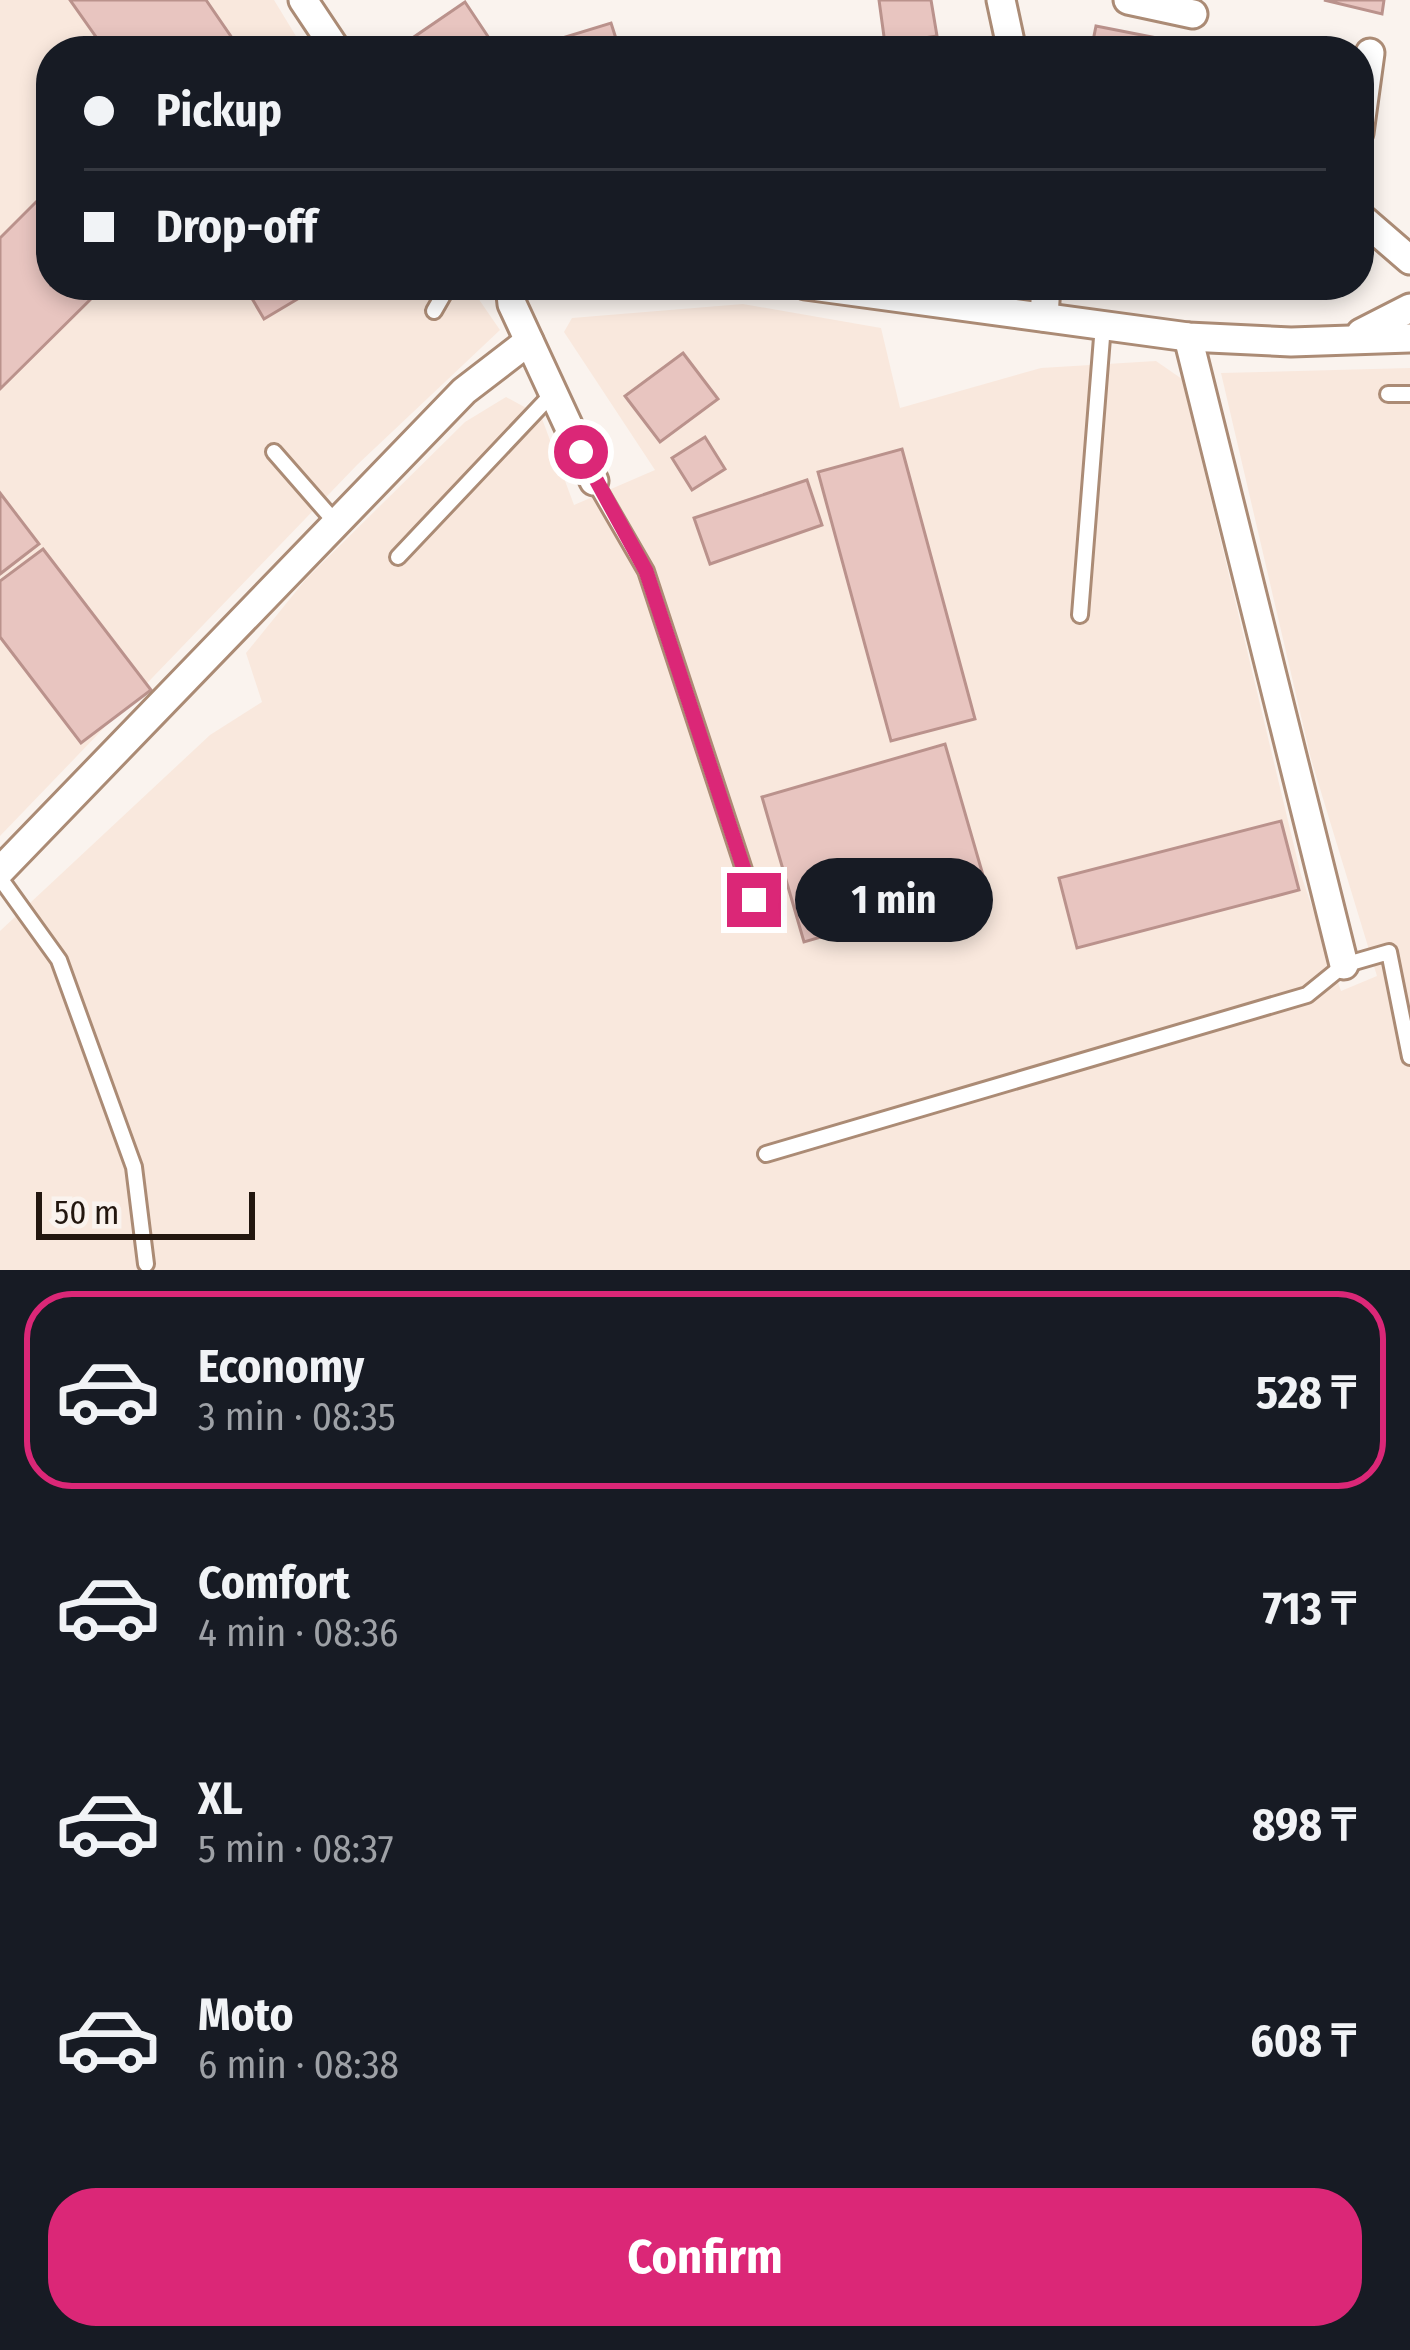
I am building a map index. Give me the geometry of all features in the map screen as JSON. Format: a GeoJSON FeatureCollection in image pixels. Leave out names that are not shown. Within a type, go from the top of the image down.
{"type":"FeatureCollection","features":[{"type":"Feature","properties":{"kind":"street"},"geometry":{"type":"LineString","coordinates":[[303,0],[327,36]]}},
{"type":"Feature","properties":{"kind":"street"},"geometry":{"type":"LineString","coordinates":[[1001,0],[1009,36]]}},
{"type":"Feature","properties":{"kind":"street"},"geometry":{"type":"LineString","coordinates":[[1128,0],[1193,14]]}},
{"type":"Feature","properties":{"kind":"street"},"geometry":{"type":"LineString","coordinates":[[1374,228],[1410,260]]}},
{"type":"Feature","properties":{"kind":"street"},"geometry":{"type":"LineString","coordinates":[[512,300],[594,481]]}},
{"type":"Feature","properties":{"kind":"street"},"geometry":{"type":"LineString","coordinates":[[917,300],[1188,337],[1410,338]]}},
{"type":"Feature","properties":{"kind":"street"},"geometry":{"type":"LineString","coordinates":[[1044,317],[1045,300]]}},
{"type":"Feature","properties":{"kind":"street"},"geometry":{"type":"LineString","coordinates":[[1347,339],[1410,308]]}},
{"type":"Feature","properties":{"kind":"street"},"geometry":{"type":"LineString","coordinates":[[1188,337],[1344,965]]}},
{"type":"Feature","properties":{"kind":"street"},"geometry":{"type":"LineString","coordinates":[[3,864],[464,392],[529,341]]}},
{"type":"Feature","properties":{"kind":"lane"},"geometry":{"type":"LineString","coordinates":[[434,311],[440,300]]}},
{"type":"Feature","properties":{"kind":"lane"},"geometry":{"type":"LineString","coordinates":[[1080,615],[1103,325]]}},
{"type":"Feature","properties":{"kind":"lane"},"geometry":{"type":"LineString","coordinates":[[398,556],[553,393]]}},
{"type":"Feature","properties":{"kind":"lane"},"geometry":{"type":"LineString","coordinates":[[1388,394],[1410,394]]}},
{"type":"Feature","properties":{"kind":"lane"},"geometry":{"type":"LineString","coordinates":[[274,452],[336,524]]}},
{"type":"Feature","properties":{"kind":"lane"},"geometry":{"type":"LineString","coordinates":[[594,481],[646,571],[754,900]]}},
{"type":"Feature","properties":{"kind":"lane"},"geometry":{"type":"LineString","coordinates":[[3,864],[59,960],[134,1168],[146,1264]]}},
{"type":"Feature","properties":{"kind":"lane"},"geometry":{"type":"LineString","coordinates":[[766,1154],[1307,995],[1344,965],[1390,952],[1410,1057]]}},
{"type":"Feature","properties":{"kind":"shaded area"},"geometry":{"type":"Polygon","coordinates":[[[0,0],[274,0],[296,36],[36,36],[36,300],[479,300],[500,330],[357,465],[0,836],[0,0]]]}},
{"type":"Feature","properties":{"kind":"shaded area"},"geometry":{"type":"Polygon","coordinates":[[[743,304],[881,328],[900,408],[1041,368],[1156,361],[1182,379],[1301,875],[1341,991],[1377,976],[1311,759],[1221,373],[1410,368],[1410,1270],[0,1270],[0,931],[210,735],[262,702],[246,653],[306,579],[465,422],[506,397],[541,416],[574,505],[655,470],[564,332],[572,318],[743,304]]]}},
{"type":"Feature","properties":{"kind":"building"},"geometry":{"type":"Polygon","coordinates":[[[70,0],[206,0],[231,36],[95,36],[70,0]]]}},
{"type":"Feature","properties":{"kind":"building"},"geometry":{"type":"Polygon","coordinates":[[[879,0],[931,0],[937,36],[884,36],[879,0]]]}},
{"type":"Feature","properties":{"kind":"building"},"geometry":{"type":"Polygon","coordinates":[[[1324,0],[1384,0],[1382,14],[1324,0]]]}},
{"type":"Feature","properties":{"kind":"building"},"geometry":{"type":"Polygon","coordinates":[[[465,2],[488,36],[415,36],[465,2]]]}},
{"type":"Feature","properties":{"kind":"building"},"geometry":{"type":"Polygon","coordinates":[[[611,23],[615,36],[569,36],[611,23]]]}},
{"type":"Feature","properties":{"kind":"building"},"geometry":{"type":"Polygon","coordinates":[[[1096,26],[1147,36],[1094,36],[1096,26]]]}},
{"type":"Feature","properties":{"kind":"building"},"geometry":{"type":"Polygon","coordinates":[[[36,202],[36,300],[90,300],[0,389],[0,238],[36,202]]]}},
{"type":"Feature","properties":{"kind":"building"},"geometry":{"type":"Polygon","coordinates":[[[253,300],[296,300],[264,319],[253,300]]]}},
{"type":"Feature","properties":{"kind":"building"},"geometry":{"type":"Polygon","coordinates":[[[683,353],[718,399],[660,442],[625,396],[683,353]]]}},
{"type":"Feature","properties":{"kind":"building"},"geometry":{"type":"Polygon","coordinates":[[[705,437],[725,469],[692,490],[672,458],[705,437]]]}},
{"type":"Feature","properties":{"kind":"building"},"geometry":{"type":"Polygon","coordinates":[[[902,449],[975,719],[891,741],[818,472],[902,449]]]}},
{"type":"Feature","properties":{"kind":"building"},"geometry":{"type":"Polygon","coordinates":[[[807,480],[822,525],[710,564],[694,518],[807,480]]]}},
{"type":"Feature","properties":{"kind":"building"},"geometry":{"type":"Polygon","coordinates":[[[0,493],[39,544],[0,574],[0,493]]]}},
{"type":"Feature","properties":{"kind":"building"},"geometry":{"type":"Polygon","coordinates":[[[43,549],[151,690],[81,743],[0,637],[0,581],[43,549]]]}},
{"type":"Feature","properties":{"kind":"building"},"geometry":{"type":"Polygon","coordinates":[[[945,744],[987,889],[804,942],[762,797],[945,744]]]}},
{"type":"Feature","properties":{"kind":"building"},"geometry":{"type":"Polygon","coordinates":[[[1281,821],[1299,890],[1077,948],[1059,878],[1281,821]]]}},
{"type":"Feature","properties":{"kind":"route"},"geometry":{"type":"LineString","coordinates":[[581,452],[646,571],[754,900]]}}]}
